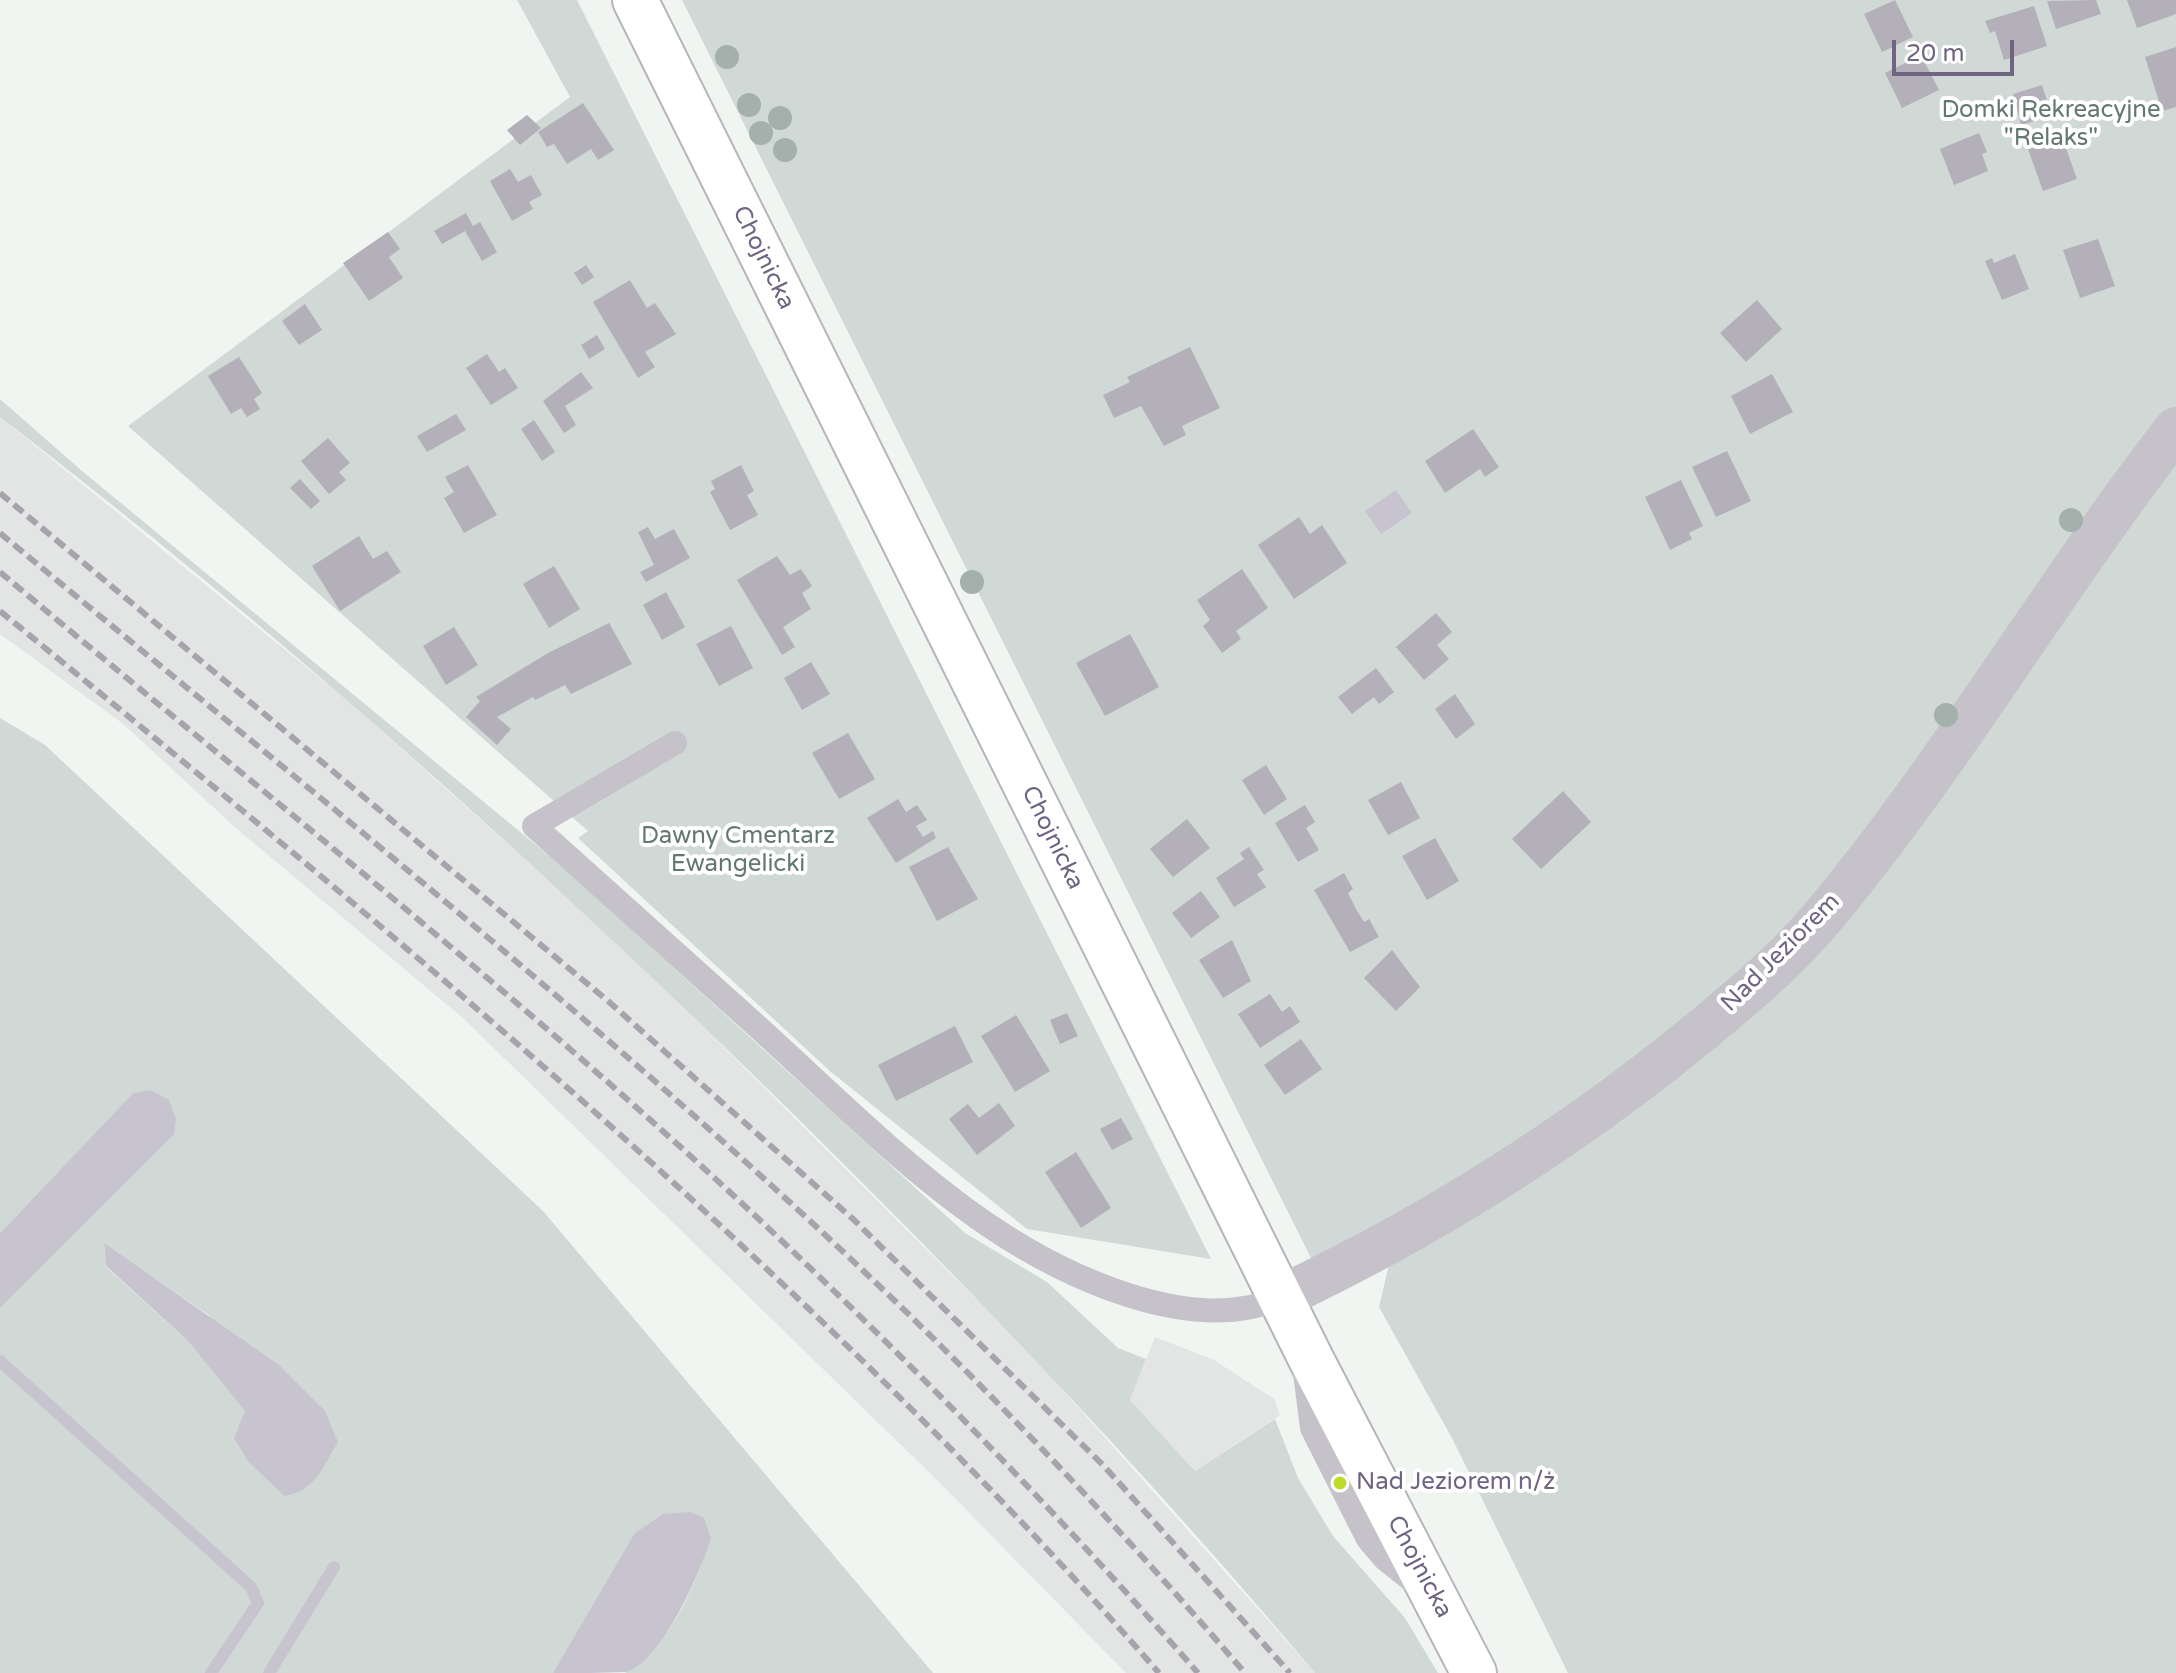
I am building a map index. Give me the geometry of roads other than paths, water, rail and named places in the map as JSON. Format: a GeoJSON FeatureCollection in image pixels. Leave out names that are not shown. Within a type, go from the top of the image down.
{"type":"FeatureCollection","features":[{"type":"Feature","properties":{"kind":"street","name":"Chojnicka"},"geometry":{"type":"LineString","coordinates":[[635,0],[1281,1297],[1474,1673]]}},
{"type":"Feature","properties":{"kind":"street","name":"Nad Jeziorem"},"geometry":{"type":"LineString","coordinates":[[1281,1297],[1421,1225],[1569,1132],[1624,1094],[1758,982],[1820,921],[1918,794],[2081,554],[2176,429]]}},
{"type":"Feature","properties":{"kind":"lane"},"geometry":{"type":"LineString","coordinates":[[675,743],[534,826],[841,1102],[947,1195],[990,1227],[1137,1301],[1197,1310],[1243,1311],[1281,1297]]}},
{"type":"Feature","properties":{"kind":"waterway"},"geometry":{"type":"LineString","coordinates":[[0,1361],[251,1587],[258,1603],[211,1673]]}},
{"type":"Feature","properties":{"kind":"waterway"},"geometry":{"type":"LineString","coordinates":[[269,1673],[334,1567]]}},
{"type":"Feature","properties":{"kind":"railway"},"geometry":{"type":"LineString","coordinates":[[0,493],[608,1001],[853,1219],[1103,1465],[1290,1673]]}},
{"type":"Feature","properties":{"kind":"railway"},"geometry":{"type":"LineString","coordinates":[[0,533],[455,910],[679,1102],[788,1201],[896,1302],[1031,1437],[1245,1673]]}},
{"type":"Feature","properties":{"kind":"railway"},"geometry":{"type":"LineString","coordinates":[[0,572],[472,965],[748,1209],[979,1435],[1198,1673]]}},
{"type":"Feature","properties":{"kind":"railway"},"geometry":{"type":"LineString","coordinates":[[0,611],[304,862],[602,1118],[889,1387],[1027,1527],[1159,1673]]}},
{"type":"Feature","properties":{"kind":"place","name":"Nad Jeziorem n/ż"},"geometry":{"type":"Point","coordinates":[1340,1483]}},
{"type":"Feature","properties":{"kind":"park label","name":"Domki Rekreacyjne \"Relaks\""},"geometry":{"type":"Point","coordinates":[2051,125]}},
{"type":"Feature","properties":{"kind":"park label","name":"Dawny Cmentarz Ewangelicki"},"geometry":{"type":"Point","coordinates":[738,851]}}]}
